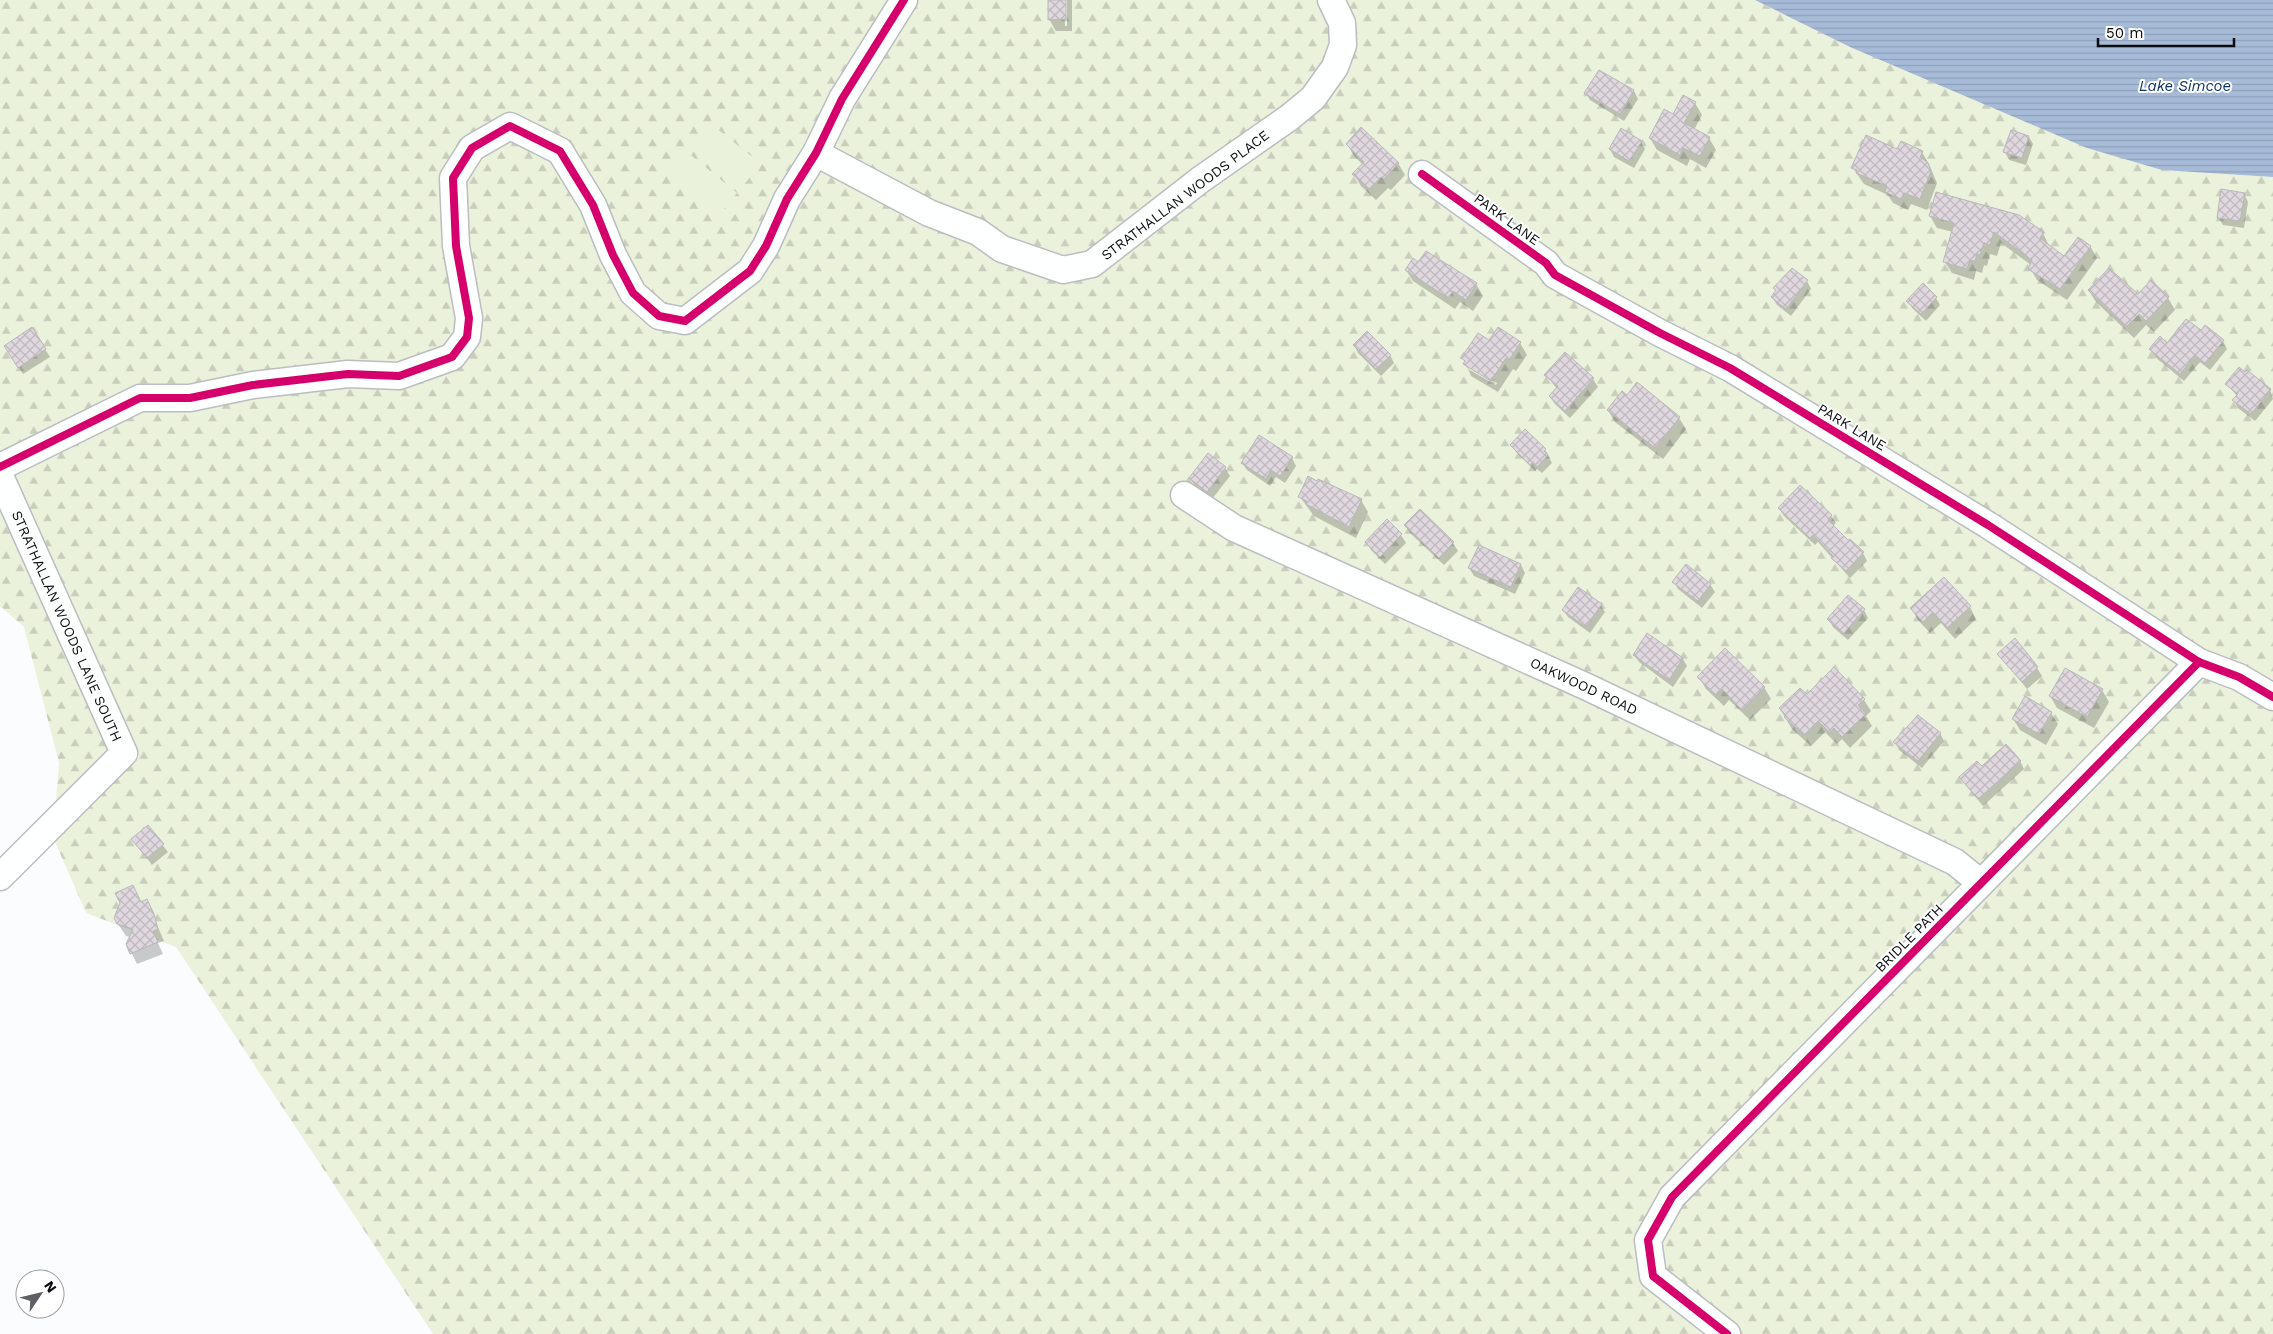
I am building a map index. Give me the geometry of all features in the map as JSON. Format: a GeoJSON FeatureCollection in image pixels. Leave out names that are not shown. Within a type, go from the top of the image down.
{"type":"FeatureCollection","features":[{"type":"Feature","properties":{"kind":"street"},"geometry":{"type":"LineString","coordinates":[[0,467],[42,448],[140,398],[190,398],[253,385],[348,374],[399,376],[452,356],[467,336],[469,318],[456,246],[453,178],[472,148],[510,126],[560,151],[593,205],[613,255],[633,293],[658,316],[685,321],[750,270],[766,246],[788,199],[816,153],[842,99],[904,0]]}},
{"type":"Feature","properties":{"kind":"street","name":"STRATHALLAN WOODS PLACE"},"geometry":{"type":"LineString","coordinates":[[816,153],[928,212],[978,232],[1002,249],[1063,270],[1092,264],[1200,180],[1290,117],[1313,98],[1335,67],[1343,45],[1342,23],[1331,0]]}},
{"type":"Feature","properties":{"kind":"street","name":"PARK LANE"},"geometry":{"type":"LineString","coordinates":[[1422,174],[1546,262],[1555,275],[1730,368],[1988,525],[2198,662],[2239,677],[2273,697]]}},
{"type":"Feature","properties":{"kind":"street","name":"STRATHALLAN WOODS LANE SOUTH"},"geometry":{"type":"LineString","coordinates":[[0,476],[124,753],[0,878]]}},
{"type":"Feature","properties":{"kind":"street","name":"OAKWOOD ROAD"},"geometry":{"type":"LineString","coordinates":[[1184,495],[1234,528],[1585,686],[1955,862],[1981,883]]}},
{"type":"Feature","properties":{"kind":"street","name":"BRIDLE PATH"},"geometry":{"type":"LineString","coordinates":[[1727,1334],[1652,1276],[1648,1240],[1672,1197],[2198,662]]}},
{"type":"Feature","properties":{"kind":"green space"},"geometry":{"type":"Polygon","coordinates":[[[0,0],[1755,0],[1850,47],[2162,170],[2273,177],[2273,1334],[433,1334],[176,947],[86,913],[53,837],[59,763],[24,627],[0,606],[0,0]]]}},
{"type":"Feature","properties":{"kind":"green space"},"geometry":{"type":"Polygon","coordinates":[[[710,123],[761,164],[741,188],[691,147],[710,123]]]}},
{"type":"Feature","properties":{"kind":"green space"},"geometry":{"type":"Polygon","coordinates":[[[687,152],[737,193],[717,217],[667,176],[687,152]]]}},
{"type":"Feature","properties":{"kind":"water","name":"Lake Simcoe"},"geometry":{"type":"Polygon","coordinates":[[[1755,0],[2273,0],[2273,177],[2162,170],[2087,148],[1850,47],[1755,0]]]}},
{"type":"Feature","properties":{"kind":"building"},"geometry":{"type":"Polygon","coordinates":[[[1048,0],[1066,0],[1066,19],[1048,20],[1048,0]]]}},
{"type":"Feature","properties":{"kind":"building"},"geometry":{"type":"Polygon","coordinates":[[[1599,70],[1634,90],[1620,114],[1584,93],[1599,70]]]}},
{"type":"Feature","properties":{"kind":"building"},"geometry":{"type":"Polygon","coordinates":[[[1683,95],[1696,102],[1684,123],[1710,137],[1700,156],[1683,148],[1680,155],[1649,138],[1664,109],[1673,114],[1683,95]]]}},
{"type":"Feature","properties":{"kind":"building"},"geometry":{"type":"Polygon","coordinates":[[[1361,127],[1399,163],[1384,179],[1381,177],[1369,189],[1352,174],[1364,162],[1346,144],[1361,127]]]}},
{"type":"Feature","properties":{"kind":"building"},"geometry":{"type":"Polygon","coordinates":[[[1621,128],[1642,141],[1629,161],[1609,149],[1621,128]]]}},
{"type":"Feature","properties":{"kind":"building"},"geometry":{"type":"Polygon","coordinates":[[[2011,130],[2029,136],[2022,158],[2003,152],[2011,130]]]}},
{"type":"Feature","properties":{"kind":"building"},"geometry":{"type":"Polygon","coordinates":[[[1866,135],[1897,149],[1901,141],[1923,151],[1920,157],[1928,163],[1931,171],[1920,199],[1904,193],[1901,199],[1885,192],[1887,186],[1856,173],[1857,170],[1851,168],[1866,135]]]}},
{"type":"Feature","properties":{"kind":"building"},"geometry":{"type":"Polygon","coordinates":[[[2221,189],[2245,193],[2240,221],[2217,218],[2221,189]]]}},
{"type":"Feature","properties":{"kind":"building"},"geometry":{"type":"Polygon","coordinates":[[[1936,192],[2019,215],[2044,232],[2040,238],[2064,256],[2078,237],[2091,246],[2060,289],[2028,269],[2032,260],[1994,232],[1990,245],[1984,243],[1980,255],[1977,254],[1975,261],[1970,260],[1967,269],[1943,262],[1954,223],[1929,216],[1936,192]]]}},
{"type":"Feature","properties":{"kind":"building"},"geometry":{"type":"Polygon","coordinates":[[[1426,251],[1477,283],[1466,300],[1453,291],[1448,298],[1405,270],[1413,258],[1418,262],[1426,251]]]}},
{"type":"Feature","properties":{"kind":"building"},"geometry":{"type":"Polygon","coordinates":[[[1792,268],[1808,280],[1786,309],[1771,297],[1776,290],[1773,288],[1792,268]]]}},
{"type":"Feature","properties":{"kind":"building"},"geometry":{"type":"Polygon","coordinates":[[[2109,268],[2138,294],[2151,280],[2169,297],[2146,321],[2139,314],[2126,327],[2088,290],[2109,268]]]}},
{"type":"Feature","properties":{"kind":"building"},"geometry":{"type":"Polygon","coordinates":[[[1923,283],[1937,297],[1921,314],[1906,301],[1923,283]]]}},
{"type":"Feature","properties":{"kind":"building"},"geometry":{"type":"Polygon","coordinates":[[[2186,319],[2201,330],[2205,325],[2224,340],[2205,363],[2195,355],[2180,374],[2149,349],[2160,336],[2167,343],[2186,319]]]}},
{"type":"Feature","properties":{"kind":"building"},"geometry":{"type":"Polygon","coordinates":[[[32,327],[46,349],[18,368],[4,346],[32,327]]]}},
{"type":"Feature","properties":{"kind":"building"},"geometry":{"type":"Polygon","coordinates":[[[1498,327],[1521,342],[1509,360],[1506,358],[1491,381],[1463,364],[1465,361],[1461,358],[1478,333],[1489,340],[1498,327]]]}},
{"type":"Feature","properties":{"kind":"building"},"geometry":{"type":"Polygon","coordinates":[[[1367,331],[1391,355],[1376,369],[1353,345],[1367,331]]]}},
{"type":"Feature","properties":{"kind":"building"},"geometry":{"type":"Polygon","coordinates":[[[1565,352],[1594,378],[1565,411],[1549,396],[1558,386],[1544,375],[1565,352]]]}},
{"type":"Feature","properties":{"kind":"building"},"geometry":{"type":"Polygon","coordinates":[[[2239,367],[2245,372],[2247,370],[2271,389],[2251,414],[2232,400],[2238,394],[2225,384],[2239,367]]]}},
{"type":"Feature","properties":{"kind":"building"},"geometry":{"type":"Polygon","coordinates":[[[1637,382],[1680,417],[1655,448],[1607,410],[1622,391],[1627,395],[1637,382]]]}},
{"type":"Feature","properties":{"kind":"building"},"geometry":{"type":"Polygon","coordinates":[[[1525,429],[1546,449],[1544,451],[1548,455],[1537,467],[1533,462],[1530,465],[1510,445],[1525,429]]]}},
{"type":"Feature","properties":{"kind":"building"},"geometry":{"type":"Polygon","coordinates":[[[1259,435],[1293,457],[1280,476],[1271,470],[1266,479],[1241,463],[1259,435]]]}},
{"type":"Feature","properties":{"kind":"building"},"geometry":{"type":"Polygon","coordinates":[[[1208,453],[1226,467],[1207,492],[1189,478],[1208,453]]]}},
{"type":"Feature","properties":{"kind":"building"},"geometry":{"type":"Polygon","coordinates":[[[1308,476],[1362,499],[1349,527],[1306,504],[1307,501],[1298,497],[1308,476]]]}},
{"type":"Feature","properties":{"kind":"building"},"geometry":{"type":"Polygon","coordinates":[[[1800,485],[1832,515],[1828,520],[1848,540],[1850,539],[1864,552],[1846,571],[1831,558],[1833,556],[1813,535],[1810,538],[1778,508],[1800,485]]]}},
{"type":"Feature","properties":{"kind":"building"},"geometry":{"type":"Polygon","coordinates":[[[1420,509],[1454,542],[1439,558],[1404,525],[1420,509]]]}},
{"type":"Feature","properties":{"kind":"building"},"geometry":{"type":"Polygon","coordinates":[[[1387,519],[1402,534],[1380,557],[1365,542],[1387,519]]]}},
{"type":"Feature","properties":{"kind":"building"},"geometry":{"type":"Polygon","coordinates":[[[1479,545],[1521,564],[1511,587],[1468,568],[1479,545]]]}},
{"type":"Feature","properties":{"kind":"building"},"geometry":{"type":"Polygon","coordinates":[[[1686,564],[1711,584],[1698,601],[1672,582],[1686,564]]]}},
{"type":"Feature","properties":{"kind":"building"},"geometry":{"type":"Polygon","coordinates":[[[1944,577],[1971,606],[1947,628],[1933,612],[1923,622],[1910,608],[1944,577]]]}},
{"type":"Feature","properties":{"kind":"building"},"geometry":{"type":"Polygon","coordinates":[[[1578,587],[1602,604],[1586,627],[1562,610],[1578,587]]]}},
{"type":"Feature","properties":{"kind":"building"},"geometry":{"type":"Polygon","coordinates":[[[1848,595],[1865,609],[1843,634],[1827,619],[1848,595]]]}},
{"type":"Feature","properties":{"kind":"building"},"geometry":{"type":"Polygon","coordinates":[[[1647,633],[1683,658],[1669,680],[1633,655],[1647,633]]]}},
{"type":"Feature","properties":{"kind":"building"},"geometry":{"type":"Polygon","coordinates":[[[2015,638],[2038,667],[2022,682],[1997,654],[2015,638]]]}},
{"type":"Feature","properties":{"kind":"building"},"geometry":{"type":"Polygon","coordinates":[[[1725,648],[1765,687],[1742,710],[1722,689],[1716,695],[1697,677],[1725,648]]]}},
{"type":"Feature","properties":{"kind":"building"},"geometry":{"type":"Polygon","coordinates":[[[1834,667],[1865,699],[1858,705],[1866,714],[1842,737],[1834,728],[1830,733],[1818,721],[1804,735],[1784,717],[1786,716],[1779,708],[1800,688],[1807,694],[1834,667]]]}},
{"type":"Feature","properties":{"kind":"building"},"geometry":{"type":"Polygon","coordinates":[[[2065,668],[2103,689],[2087,717],[2049,696],[2065,668]]]}},
{"type":"Feature","properties":{"kind":"building"},"geometry":{"type":"Polygon","coordinates":[[[2025,696],[2052,712],[2039,734],[2012,719],[2025,696]]]}},
{"type":"Feature","properties":{"kind":"building"},"geometry":{"type":"Polygon","coordinates":[[[1918,715],[1941,733],[1918,761],[1893,742],[1918,715]]]}},
{"type":"Feature","properties":{"kind":"building"},"geometry":{"type":"Polygon","coordinates":[[[2006,744],[2021,761],[1978,799],[1959,777],[1977,761],[1982,766],[2006,744]]]}},
{"type":"Feature","properties":{"kind":"building"},"geometry":{"type":"Polygon","coordinates":[[[148,825],[164,844],[147,858],[131,839],[148,825]]]}},
{"type":"Feature","properties":{"kind":"building"},"geometry":{"type":"Polygon","coordinates":[[[133,885],[141,902],[147,899],[154,914],[158,929],[153,931],[158,942],[130,954],[126,944],[133,929],[117,924],[114,918],[120,903],[115,893],[133,885]]]}},
{"type":"Feature","properties":{"kind":"cycle path"},"geometry":{"type":"LineString","coordinates":[[0,467],[140,398],[190,398],[253,385],[348,374],[399,376],[452,357],[467,337],[469,318],[456,246],[453,178],[472,148],[510,126],[560,151],[593,205],[613,255],[633,293],[659,316],[685,321],[750,271],[766,246],[787,199],[816,153],[842,99],[904,0]]}},
{"type":"Feature","properties":{"kind":"cycle path"},"geometry":{"type":"LineString","coordinates":[[1422,174],[1546,263],[1555,275],[1660,333],[1730,368],[1988,525],[2199,662],[2239,677],[2273,697]]}},
{"type":"Feature","properties":{"kind":"cycle path"},"geometry":{"type":"LineString","coordinates":[[1727,1334],[1653,1276],[1648,1240],[1672,1197],[2199,662]]}}]}
